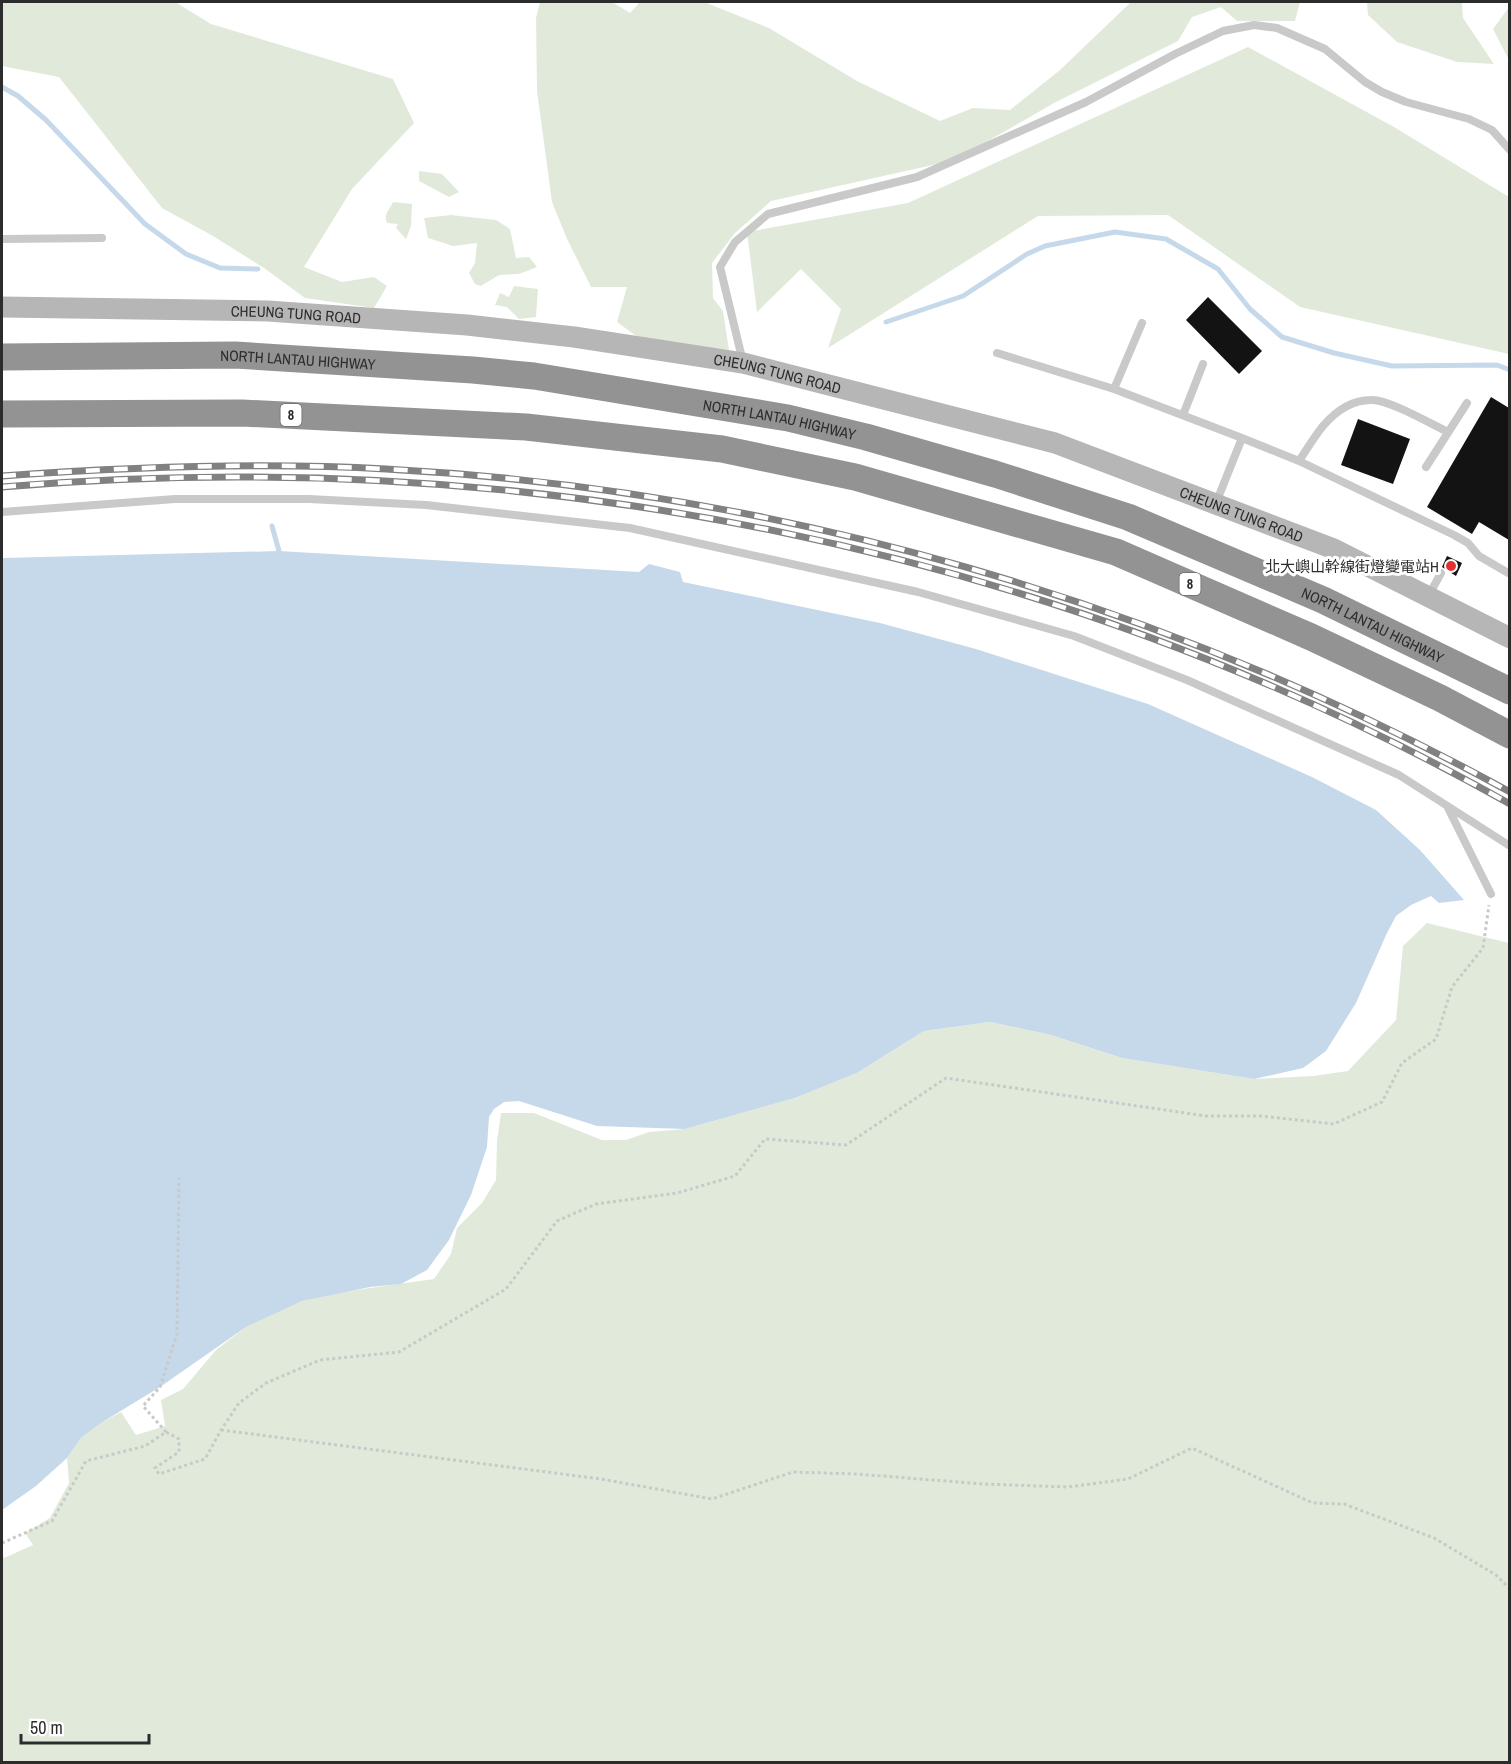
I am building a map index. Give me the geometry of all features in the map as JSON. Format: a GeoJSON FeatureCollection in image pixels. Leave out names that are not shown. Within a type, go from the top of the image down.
{"type":"FeatureCollection","features":[{"type":"Feature","properties":{"kind":"highway","name":"NORTH LANTAU HIGHWAY"},"geometry":{"type":"LineString","coordinates":[[2,357],[235,355],[473,370],[534,376],[788,418],[866,436],[984,470],[1128,518],[1323,600],[1509,691]]}},
{"type":"Feature","properties":{"kind":"highway","name":"8"},"geometry":{"type":"LineString","coordinates":[[3,414],[242,413],[526,427],[722,449],[855,477],[1116,552],[1322,642],[1440,698],[1509,735]]}},
{"type":"Feature","properties":{"kind":"main road","name":"CHEUNG TUNG ROAD"},"geometry":{"type":"LineString","coordinates":[[2,307],[268,311],[455,324],[574,337],[743,363],[1055,443],[1334,549],[1509,638]]}},
{"type":"Feature","properties":{"kind":"lane"},"geometry":{"type":"LineString","coordinates":[[743,363],[720,267],[735,242],[768,214],[917,177],[1086,102],[1223,31],[1254,25],[1277,28],[1299,37],[1325,49],[1365,82],[1382,92],[1406,102],[1469,119],[1492,130],[1509,150]]}},
{"type":"Feature","properties":{"kind":"lane"},"geometry":{"type":"LineString","coordinates":[[2,239],[102,238]]}},
{"type":"Feature","properties":{"kind":"lane"},"geometry":{"type":"LineString","coordinates":[[1114,389],[1142,323]]}},
{"type":"Feature","properties":{"kind":"lane"},"geometry":{"type":"LineString","coordinates":[[997,353],[1114,389],[1299,461],[1454,535],[1468,543],[1479,556],[1509,574]]}},
{"type":"Feature","properties":{"kind":"lane"},"geometry":{"type":"LineString","coordinates":[[1183,415],[1203,364]]}},
{"type":"Feature","properties":{"kind":"lane"},"geometry":{"type":"LineString","coordinates":[[1299,461],[1322,427],[1334,414],[1346,406],[1361,402],[1372,400],[1390,405],[1448,432]]}},
{"type":"Feature","properties":{"kind":"lane"},"geometry":{"type":"LineString","coordinates":[[1426,467],[1467,403]]}},
{"type":"Feature","properties":{"kind":"lane"},"geometry":{"type":"LineString","coordinates":[[1216,504],[1242,438]]}},
{"type":"Feature","properties":{"kind":"lane"},"geometry":{"type":"LineString","coordinates":[[2,512],[175,499],[309,499],[426,506],[630,528],[918,592],[1074,636],[1187,680],[1389,770],[1509,846]]}},
{"type":"Feature","properties":{"kind":"lane"},"geometry":{"type":"LineString","coordinates":[[1428,596],[1441,573]]}},
{"type":"Feature","properties":{"kind":"lane"},"geometry":{"type":"LineString","coordinates":[[1446,805],[1491,894]]}},
{"type":"Feature","properties":{"kind":"path"},"geometry":{"type":"LineString","coordinates":[[179,1178],[177,1334],[160,1387],[143,1406],[166,1432],[179,1439],[179,1452],[155,1467],[159,1474],[205,1459],[239,1403],[266,1383],[320,1360],[399,1352],[506,1289],[557,1221],[596,1204],[677,1193],[735,1176],[765,1138],[846,1145],[946,1078],[1206,1116],[1261,1116],[1334,1124],[1382,1102],[1402,1063],[1436,1039],[1452,987],[1483,948],[1491,894]]}},
{"type":"Feature","properties":{"kind":"path"},"geometry":{"type":"LineString","coordinates":[[221,1430],[601,1479],[712,1499],[793,1472],[1068,1487],[1128,1479],[1192,1448],[1313,1503],[1344,1504],[1434,1538],[1496,1575],[1509,1589]]}},
{"type":"Feature","properties":{"kind":"path"},"geometry":{"type":"LineString","coordinates":[[2,1543],[52,1521],[87,1461],[145,1446],[166,1432]]}},
{"type":"Feature","properties":{"kind":"green space"},"geometry":{"type":"Polygon","coordinates":[[[2,2],[175,2],[211,24],[393,79],[414,123],[352,189],[304,267],[342,282],[374,277],[387,286],[374,308],[305,298],[264,268],[162,208],[59,77],[2,66],[2,2]]]}},
{"type":"Feature","properties":{"kind":"green space"},"geometry":{"type":"Polygon","coordinates":[[[540,2],[612,2],[630,13],[640,2],[704,2],[769,28],[857,81],[940,121],[973,108],[1010,110],[1060,70],[1131,2],[1300,2],[1295,21],[1237,21],[1221,7],[1192,17],[1178,41],[1054,103],[955,160],[771,201],[735,233],[712,263],[713,298],[723,311],[729,350],[639,338],[617,322],[627,287],[591,287],[552,202],[537,91],[536,18],[540,2]]]}},
{"type":"Feature","properties":{"kind":"green space"},"geometry":{"type":"Polygon","coordinates":[[[1367,2],[1462,2],[1463,18],[1494,64],[1457,62],[1397,42],[1368,15],[1367,2]]]}},
{"type":"Feature","properties":{"kind":"green space"},"geometry":{"type":"Polygon","coordinates":[[[1510,7],[1509,60],[1493,29],[1510,7]]]}},
{"type":"Feature","properties":{"kind":"green space"},"geometry":{"type":"Polygon","coordinates":[[[1248,47],[1394,127],[1509,197],[1509,354],[1300,307],[1168,215],[1038,216],[828,348],[841,309],[801,269],[757,312],[747,232],[908,203],[1248,47]]]}},
{"type":"Feature","properties":{"kind":"green space"},"geometry":{"type":"Polygon","coordinates":[[[419,171],[442,174],[459,192],[449,197],[419,181],[419,171]]]}},
{"type":"Feature","properties":{"kind":"green space"},"geometry":{"type":"Polygon","coordinates":[[[393,202],[412,204],[411,226],[406,239],[396,228],[398,224],[387,223],[386,214],[393,202]]]}},
{"type":"Feature","properties":{"kind":"green space"},"geometry":{"type":"Polygon","coordinates":[[[451,215],[496,220],[510,229],[516,258],[529,257],[537,267],[519,274],[499,275],[481,286],[475,284],[469,273],[475,263],[477,243],[453,246],[428,238],[424,218],[451,215]]]}},
{"type":"Feature","properties":{"kind":"green space"},"geometry":{"type":"Polygon","coordinates":[[[514,286],[538,289],[536,317],[519,319],[507,307],[495,305],[500,293],[509,297],[514,286]]]}},
{"type":"Feature","properties":{"kind":"green space"},"geometry":{"type":"Polygon","coordinates":[[[1427,923],[1509,943],[1509,1762],[2,1762],[2,1553],[4,1558],[33,1545],[25,1533],[50,1518],[69,1483],[67,1458],[81,1438],[121,1412],[136,1435],[165,1426],[161,1400],[183,1389],[216,1350],[246,1327],[278,1311],[302,1301],[335,1293],[434,1279],[451,1254],[457,1228],[482,1203],[496,1180],[497,1141],[501,1113],[534,1113],[602,1140],[626,1140],[649,1132],[685,1129],[795,1098],[857,1073],[924,1031],[990,1022],[1051,1035],[1122,1058],[1254,1079],[1313,1076],[1348,1071],[1396,1020],[1403,946],[1427,923]]]}},
{"type":"Feature","properties":{"kind":"water"},"geometry":{"type":"Polygon","coordinates":[[[279,551],[639,572],[649,564],[680,572],[683,582],[880,623],[976,649],[1148,704],[1312,777],[1376,810],[1420,850],[1464,900],[1439,903],[1431,896],[1411,905],[1396,916],[1356,1003],[1326,1051],[1303,1068],[1254,1079],[1122,1058],[1051,1035],[990,1022],[924,1031],[857,1073],[795,1098],[685,1129],[597,1126],[519,1101],[504,1102],[494,1109],[489,1117],[487,1147],[471,1195],[449,1240],[427,1270],[401,1284],[370,1287],[302,1301],[246,1327],[81,1438],[67,1458],[36,1486],[2,1510],[2,558],[279,551]]]}},
{"type":"Feature","properties":{"kind":"building"},"geometry":{"type":"Polygon","coordinates":[[[1208,297],[1262,351],[1239,374],[1186,320],[1208,297]]]}},
{"type":"Feature","properties":{"kind":"building"},"geometry":{"type":"Polygon","coordinates":[[[1491,397],[1509,408],[1509,540],[1479,522],[1472,534],[1427,507],[1491,397]]]}},
{"type":"Feature","properties":{"kind":"building"},"geometry":{"type":"Polygon","coordinates":[[[1358,419],[1410,439],[1393,484],[1341,465],[1358,419]]]}},
{"type":"Feature","properties":{"kind":"building","name":"北大嶼山幹線街燈變電站H"},"geometry":{"type":"Polygon","coordinates":[[[1447,556],[1462,563],[1456,576],[1442,567],[1447,556]]]}},
{"type":"Feature","properties":{"kind":"waterway"},"geometry":{"type":"LineString","coordinates":[[2,87],[18,96],[46,120],[145,224],[186,254],[220,268],[258,269]]}},
{"type":"Feature","properties":{"kind":"waterway"},"geometry":{"type":"LineString","coordinates":[[886,322],[963,296],[1027,254],[1045,246],[1115,232],[1166,239],[1218,269],[1250,309],[1282,337],[1334,353],[1392,366],[1497,365],[1510,370]]}},
{"type":"Feature","properties":{"kind":"waterway"},"geometry":{"type":"LineString","coordinates":[[272,526],[279,551]]}},
{"type":"Feature","properties":{"kind":"railway"},"geometry":{"type":"LineString","coordinates":[[2,476],[194,466],[386,469],[533,481],[679,502],[824,530],[966,567],[1106,612],[1244,664],[1379,724],[1510,792]]}},
{"type":"Feature","properties":{"kind":"railway"},"geometry":{"type":"LineString","coordinates":[[2,487],[198,477],[394,482],[588,500],[780,532],[969,578],[1154,639],[1335,714],[1510,804]]}},
{"type":"Feature","properties":{"kind":"place","name":"北大嶼山幹線街燈變電站H"},"geometry":{"type":"Point","coordinates":[1451,566]}}]}
